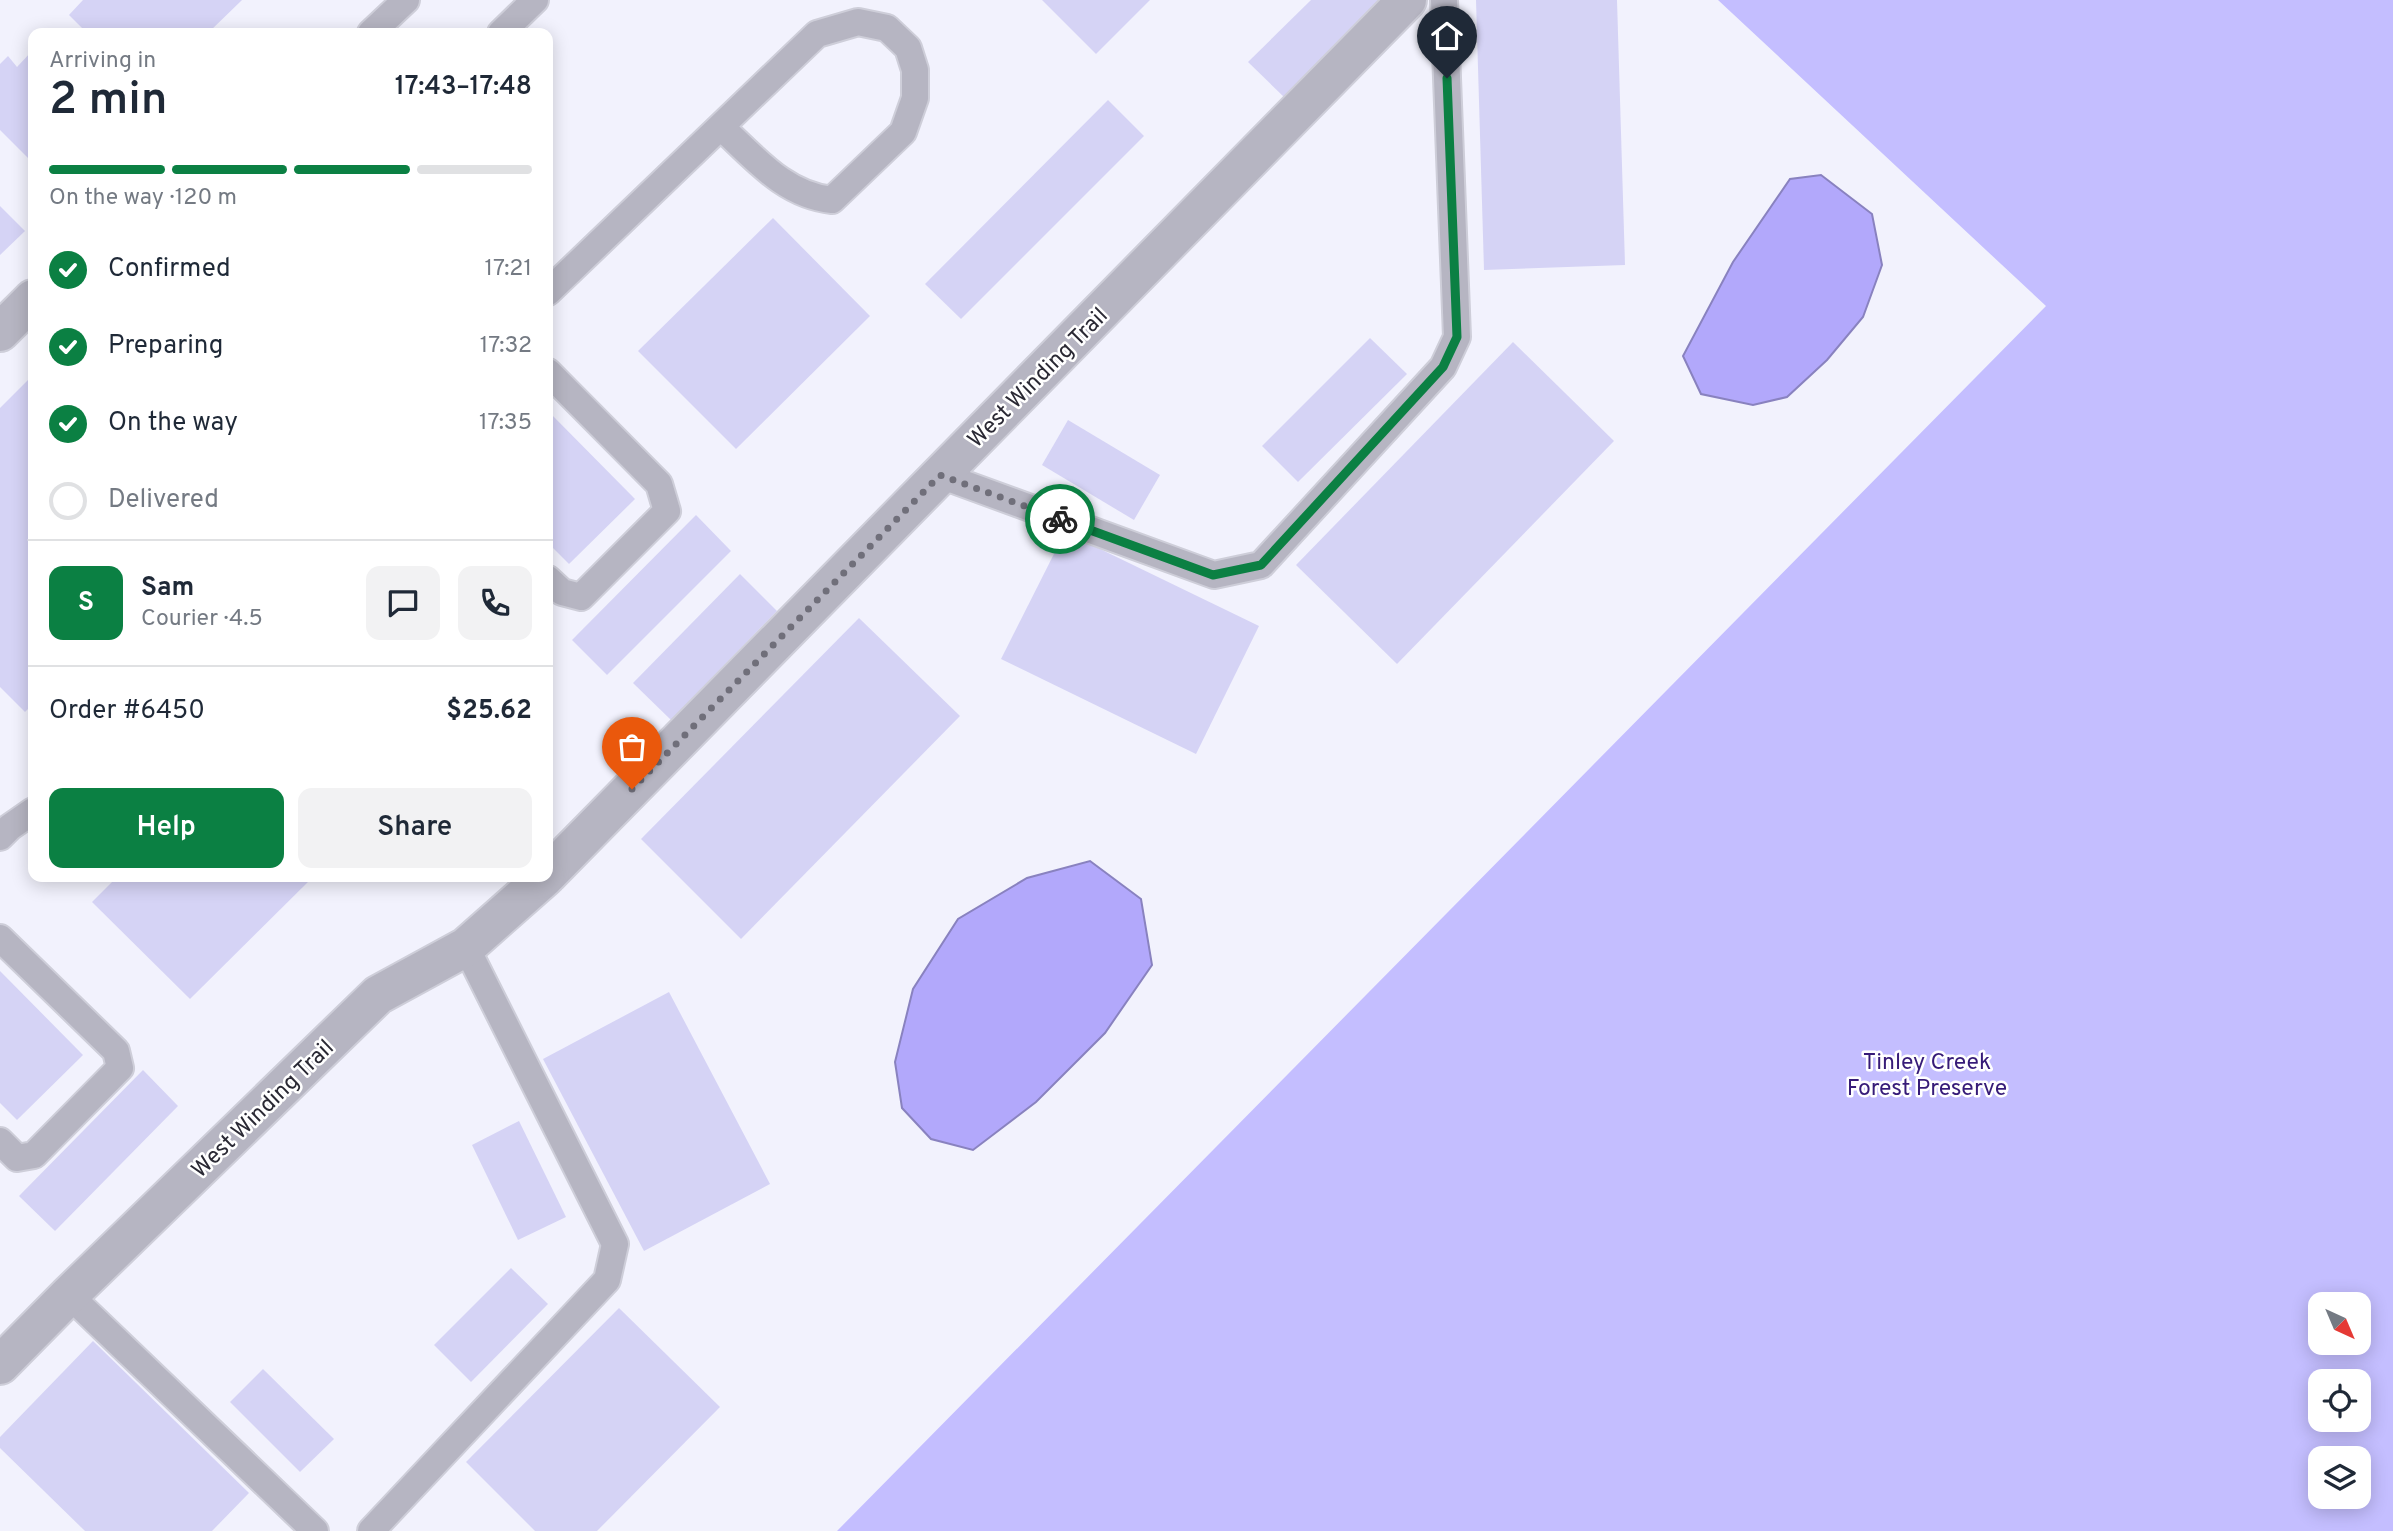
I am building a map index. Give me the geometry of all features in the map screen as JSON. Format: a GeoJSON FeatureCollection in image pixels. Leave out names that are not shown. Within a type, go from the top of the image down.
{"type":"FeatureCollection","features":[{"type":"Feature","properties":{"kind":"street","name":"West Winding Trail"},"geometry":{"type":"LineString","coordinates":[[553,868],[1408,0]]}},
{"type":"Feature","properties":{"kind":"street"},"geometry":{"type":"LineString","coordinates":[[0,332],[28,304]]}},
{"type":"Feature","properties":{"kind":"street","name":"West Winding Trail"},"geometry":{"type":"LineString","coordinates":[[0,1365],[378,995],[466,947],[538,882]]}},
{"type":"Feature","properties":{"kind":"lane"},"geometry":{"type":"LineString","coordinates":[[376,28],[406,0]]}},
{"type":"Feature","properties":{"kind":"lane"},"geometry":{"type":"LineString","coordinates":[[505,28],[534,0]]}},
{"type":"Feature","properties":{"kind":"lane"},"geometry":{"type":"LineString","coordinates":[[940,475],[1213,575],[1261,565],[1443,367],[1457,337],[1444,0]]}},
{"type":"Feature","properties":{"kind":"lane"},"geometry":{"type":"LineString","coordinates":[[553,287],[817,34],[858,22],[887,28],[908,48],[915,70],[915,97],[903,132],[832,200],[811,198],[781,182],[721,127]]}},
{"type":"Feature","properties":{"kind":"lane"},"geometry":{"type":"LineString","coordinates":[[553,377],[659,484],[667,511],[580,597],[562,592],[553,584]]}},
{"type":"Feature","properties":{"kind":"lane"},"geometry":{"type":"LineString","coordinates":[[0,837],[28,814]]}},
{"type":"Feature","properties":{"kind":"lane"},"geometry":{"type":"LineString","coordinates":[[0,938],[116,1051],[120,1068],[34,1155],[18,1158],[0,1141]]}},
{"type":"Feature","properties":{"kind":"lane"},"geometry":{"type":"LineString","coordinates":[[371,1531],[607,1280],[615,1244],[466,947]]}},
{"type":"Feature","properties":{"kind":"lane"},"geometry":{"type":"LineString","coordinates":[[69,1295],[315,1531]]}},
{"type":"Feature","properties":{"kind":"green space","name":"Tinley Creek Forest Preserve"},"geometry":{"type":"Polygon","coordinates":[[[1718,0],[2393,0],[2393,1531],[837,1531],[2046,306],[1718,0]]]}},
{"type":"Feature","properties":{"kind":"shaded area"},"geometry":{"type":"Polygon","coordinates":[[[1821,175],[1872,214],[1882,265],[1863,317],[1827,360],[1787,397],[1753,405],[1701,394],[1683,356],[1733,262],[1790,179],[1821,175]]]}},
{"type":"Feature","properties":{"kind":"shaded area"},"geometry":{"type":"Polygon","coordinates":[[[1090,861],[1141,899],[1152,965],[1105,1033],[1036,1102],[973,1150],[931,1139],[902,1108],[895,1062],[913,989],[958,919],[1027,878],[1090,861]]]}},
{"type":"Feature","properties":{"kind":"building"},"geometry":{"type":"Polygon","coordinates":[[[83,0],[242,0],[213,28],[82,28],[69,15],[83,0]]]}},
{"type":"Feature","properties":{"kind":"building"},"geometry":{"type":"Polygon","coordinates":[[[1042,0],[1150,0],[1096,54],[1042,0]]]}},
{"type":"Feature","properties":{"kind":"building"},"geometry":{"type":"Polygon","coordinates":[[[1311,0],[1383,0],[1285,98],[1248,62],[1311,0]]]}},
{"type":"Feature","properties":{"kind":"building"},"geometry":{"type":"Polygon","coordinates":[[[1476,0],[1617,0],[1625,265],[1484,270],[1476,0]]]}},
{"type":"Feature","properties":{"kind":"building"},"geometry":{"type":"Polygon","coordinates":[[[28,55],[28,158],[0,130],[0,64],[8,56],[17,67],[28,55]]]}},
{"type":"Feature","properties":{"kind":"building"},"geometry":{"type":"Polygon","coordinates":[[[1108,100],[1144,136],[961,319],[925,284],[1108,100]]]}},
{"type":"Feature","properties":{"kind":"building"},"geometry":{"type":"Polygon","coordinates":[[[0,206],[25,231],[0,255],[0,206]]]}},
{"type":"Feature","properties":{"kind":"building"},"geometry":{"type":"Polygon","coordinates":[[[773,218],[870,316],[736,449],[638,351],[773,218]]]}},
{"type":"Feature","properties":{"kind":"building"},"geometry":{"type":"Polygon","coordinates":[[[1370,338],[1407,374],[1298,482],[1262,446],[1370,338]]]}},
{"type":"Feature","properties":{"kind":"building"},"geometry":{"type":"Polygon","coordinates":[[[1513,342],[1614,441],[1397,664],[1296,565],[1513,342]]]}},
{"type":"Feature","properties":{"kind":"building"},"geometry":{"type":"Polygon","coordinates":[[[28,380],[28,709],[25,712],[0,687],[0,408],[28,380]]]}},
{"type":"Feature","properties":{"kind":"building"},"geometry":{"type":"Polygon","coordinates":[[[553,416],[635,499],[569,564],[553,548],[553,416]]]}},
{"type":"Feature","properties":{"kind":"building"},"geometry":{"type":"Polygon","coordinates":[[[1068,420],[1160,475],[1134,520],[1042,465],[1068,420]]]}},
{"type":"Feature","properties":{"kind":"building"},"geometry":{"type":"Polygon","coordinates":[[[696,515],[731,551],[607,675],[572,640],[696,515]]]}},
{"type":"Feature","properties":{"kind":"building"},"geometry":{"type":"Polygon","coordinates":[[[1065,532],[1259,626],[1196,754],[1001,659],[1065,532]]]}},
{"type":"Feature","properties":{"kind":"building"},"geometry":{"type":"Polygon","coordinates":[[[740,574],[777,611],[671,720],[633,683],[740,574]]]}},
{"type":"Feature","properties":{"kind":"building"},"geometry":{"type":"Polygon","coordinates":[[[859,618],[960,716],[741,939],[641,839],[859,618]]]}},
{"type":"Feature","properties":{"kind":"building"},"geometry":{"type":"Polygon","coordinates":[[[112,882],[308,882],[190,999],[92,902],[112,882]]]}},
{"type":"Feature","properties":{"kind":"building"},"geometry":{"type":"Polygon","coordinates":[[[0,971],[83,1055],[17,1120],[0,1103],[0,971]]]}},
{"type":"Feature","properties":{"kind":"building"},"geometry":{"type":"Polygon","coordinates":[[[669,992],[770,1184],[644,1251],[543,1059],[669,992]]]}},
{"type":"Feature","properties":{"kind":"building"},"geometry":{"type":"Polygon","coordinates":[[[143,1070],[178,1106],[55,1231],[19,1196],[143,1070]]]}},
{"type":"Feature","properties":{"kind":"building"},"geometry":{"type":"Polygon","coordinates":[[[519,1121],[566,1217],[518,1240],[472,1145],[519,1121]]]}},
{"type":"Feature","properties":{"kind":"building"},"geometry":{"type":"Polygon","coordinates":[[[511,1268],[548,1304],[471,1382],[434,1345],[511,1268]]]}},
{"type":"Feature","properties":{"kind":"building"},"geometry":{"type":"Polygon","coordinates":[[[619,1308],[720,1407],[597,1531],[535,1531],[466,1462],[619,1308]]]}},
{"type":"Feature","properties":{"kind":"building"},"geometry":{"type":"Polygon","coordinates":[[[93,1341],[249,1493],[212,1531],[85,1531],[0,1448],[0,1437],[93,1341]]]}},
{"type":"Feature","properties":{"kind":"building"},"geometry":{"type":"Polygon","coordinates":[[[263,1369],[334,1439],[300,1472],[230,1402],[263,1369]]]}},
{"type":"Feature","properties":{"kind":"way so far"},"geometry":{"type":"LineString","coordinates":[[632,789],[940,475],[1060,519]]}},
{"type":"Feature","properties":{"kind":"route"},"geometry":{"type":"LineString","coordinates":[[1060,519],[1213,575],[1261,565],[1443,367],[1457,337],[1447,78]]}}]}
